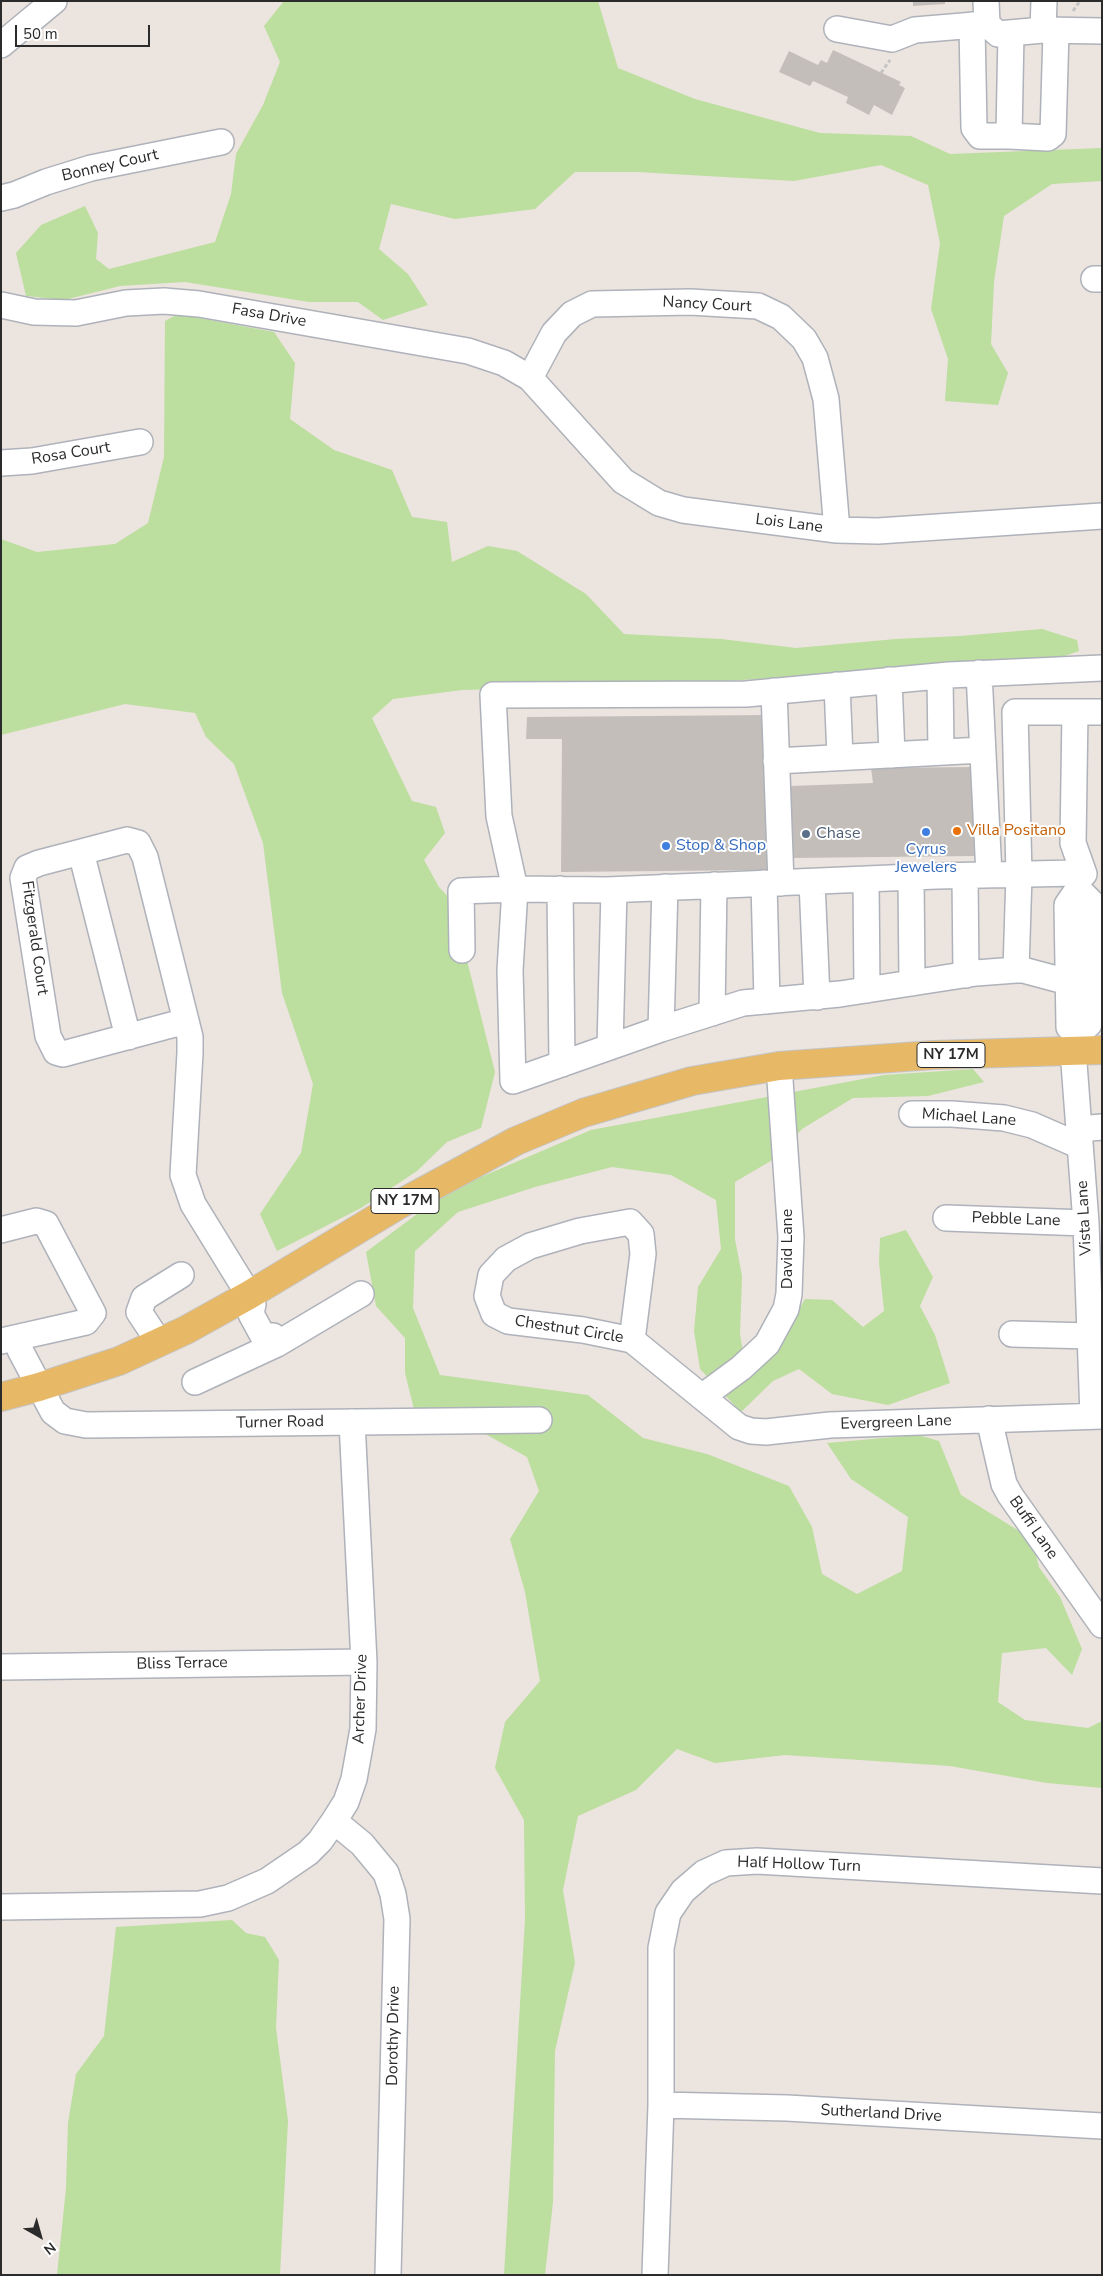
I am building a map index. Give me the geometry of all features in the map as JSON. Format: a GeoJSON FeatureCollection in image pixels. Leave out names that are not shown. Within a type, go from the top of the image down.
{"type":"FeatureCollection","features":[{"type":"Feature","properties":{"kind":"main road","name":"NY 17M"},"geometry":{"type":"LineString","coordinates":[[1,1397],[39,1387],[119,1361],[251,1300],[400,1204],[516,1142],[583,1113],[692,1081],[779,1066],[1075,1042],[1102,1050]]}},
{"type":"Feature","properties":{"kind":"street"},"geometry":{"type":"LineString","coordinates":[[1,45],[54,1]]}},
{"type":"Feature","properties":{"kind":"street"},"geometry":{"type":"LineString","coordinates":[[981,17],[974,128],[980,136],[1048,138],[1053,134],[1050,31],[1044,1]]}},
{"type":"Feature","properties":{"kind":"street"},"geometry":{"type":"LineString","coordinates":[[981,17],[998,34],[1102,31]]}},
{"type":"Feature","properties":{"kind":"street"},"geometry":{"type":"LineString","coordinates":[[837,29],[892,39],[915,30],[981,17]]}},
{"type":"Feature","properties":{"kind":"street"},"geometry":{"type":"LineString","coordinates":[[1008,136],[1011,33]]}},
{"type":"Feature","properties":{"kind":"street","name":"Bonney Court"},"geometry":{"type":"LineString","coordinates":[[1,198],[91,168],[221,142]]}},
{"type":"Feature","properties":{"kind":"street","name":"Fasa Drive"},"geometry":{"type":"LineString","coordinates":[[1,305],[34,312],[76,313],[126,303],[164,301],[199,304],[468,351],[504,363],[530,378]]}},
{"type":"Feature","properties":{"kind":"street","name":"Nancy Court"},"geometry":{"type":"LineString","coordinates":[[530,378],[554,333],[572,314],[592,304],[690,302],[758,306],[781,317],[804,339],[815,358],[826,399],[837,530]]}},
{"type":"Feature","properties":{"kind":"street","name":"Lois Lane"},"geometry":{"type":"LineString","coordinates":[[530,378],[623,481],[659,504],[683,510],[837,530],[878,531],[1102,516]]}},
{"type":"Feature","properties":{"kind":"street","name":"Rosa Court"},"geometry":{"type":"LineString","coordinates":[[1,463],[32,461],[140,442]]}},
{"type":"Feature","properties":{"kind":"street"},"geometry":{"type":"LineString","coordinates":[[1068,982],[1019,970],[966,974],[817,997],[743,1004],[661,1029],[513,1081],[510,970],[515,889],[499,816],[493,695],[746,694],[837,684],[979,673],[1102,668]]}},
{"type":"Feature","properties":{"kind":"street"},"geometry":{"type":"LineString","coordinates":[[966,974],[977,876],[982,750],[979,673]]}},
{"type":"Feature","properties":{"kind":"street"},"geometry":{"type":"LineString","coordinates":[[940,676],[942,752]]}},
{"type":"Feature","properties":{"kind":"street"},"geometry":{"type":"LineString","coordinates":[[889,680],[892,755]]}},
{"type":"Feature","properties":{"kind":"street"},"geometry":{"type":"LineString","coordinates":[[837,684],[840,757]]}},
{"type":"Feature","properties":{"kind":"street"},"geometry":{"type":"LineString","coordinates":[[767,1001],[773,883],[776,761],[774,691]]}},
{"type":"Feature","properties":{"kind":"street"},"geometry":{"type":"LineString","coordinates":[[1019,970],[1015,712],[1102,712]]}},
{"type":"Feature","properties":{"kind":"street"},"geometry":{"type":"LineString","coordinates":[[1075,1042],[1089,1024],[1096,967],[1092,903],[1072,843],[1076,712]]}},
{"type":"Feature","properties":{"kind":"street"},"geometry":{"type":"LineString","coordinates":[[776,761],[982,750]]}},
{"type":"Feature","properties":{"kind":"street","name":"Fitzgerald Court"},"geometry":{"type":"LineString","coordinates":[[186,1021],[63,1054],[56,1052],[48,1036],[22,878],[26,868],[127,840],[138,843],[145,857],[186,1021],[190,1038],[182,1175],[193,1204],[251,1300]]}},
{"type":"Feature","properties":{"kind":"street"},"geometry":{"type":"LineString","coordinates":[[81,852],[128,1037]]}},
{"type":"Feature","properties":{"kind":"street"},"geometry":{"type":"LineString","coordinates":[[462,950],[461,891],[515,889],[614,890],[866,879],[1019,875],[1085,878]]}},
{"type":"Feature","properties":{"kind":"street"},"geometry":{"type":"LineString","coordinates":[[911,878],[912,983]]}},
{"type":"Feature","properties":{"kind":"street"},"geometry":{"type":"LineString","coordinates":[[1075,1042],[1069,1027],[1067,905],[1085,878]]}},
{"type":"Feature","properties":{"kind":"street"},"geometry":{"type":"LineString","coordinates":[[866,879],[868,990]]}},
{"type":"Feature","properties":{"kind":"street"},"geometry":{"type":"LineString","coordinates":[[812,882],[817,997]]}},
{"type":"Feature","properties":{"kind":"street"},"geometry":{"type":"LineString","coordinates":[[712,1013],[714,886]]}},
{"type":"Feature","properties":{"kind":"street"},"geometry":{"type":"LineString","coordinates":[[661,1029],[665,887]]}},
{"type":"Feature","properties":{"kind":"street"},"geometry":{"type":"LineString","coordinates":[[560,890],[562,1064]]}},
{"type":"Feature","properties":{"kind":"street"},"geometry":{"type":"LineString","coordinates":[[610,1047],[614,890]]}},
{"type":"Feature","properties":{"kind":"street","name":"Vista Lane"},"geometry":{"type":"LineString","coordinates":[[1075,1042],[1087,1134],[1086,1223],[1091,1336],[1098,1416]]}},
{"type":"Feature","properties":{"kind":"street","name":"David Lane"},"geometry":{"type":"LineString","coordinates":[[703,1396],[768,1344],[786,1308],[789,1294],[791,1238],[779,1066]]}},
{"type":"Feature","properties":{"kind":"street","name":"Michael Lane"},"geometry":{"type":"LineString","coordinates":[[912,1114],[952,1114],[1004,1118],[1087,1134]]}},
{"type":"Feature","properties":{"kind":"street","name":"Pebble Lane"},"geometry":{"type":"LineString","coordinates":[[946,1218],[1086,1223]]}},
{"type":"Feature","properties":{"kind":"street"},"geometry":{"type":"LineString","coordinates":[[1,1230],[36,1221],[46,1224],[93,1314],[86,1322],[11,1339]]}},
{"type":"Feature","properties":{"kind":"street","name":"Chestnut Circle"},"geometry":{"type":"LineString","coordinates":[[632,1340],[643,1254],[641,1234],[630,1222],[580,1231],[530,1246],[506,1259],[491,1275],[487,1296],[494,1314],[508,1321],[582,1330],[632,1340],[703,1396]]}},
{"type":"Feature","properties":{"kind":"street"},"geometry":{"type":"LineString","coordinates":[[159,1342],[139,1312],[144,1298],[181,1275]]}},
{"type":"Feature","properties":{"kind":"street"},"geometry":{"type":"LineString","coordinates":[[195,1382],[361,1294]]}},
{"type":"Feature","properties":{"kind":"street"},"geometry":{"type":"LineString","coordinates":[[251,1300],[251,1314],[263,1336],[275,1340]]}},
{"type":"Feature","properties":{"kind":"street"},"geometry":{"type":"LineString","coordinates":[[1012,1334],[1091,1336]]}},
{"type":"Feature","properties":{"kind":"street","name":"Turner Road"},"geometry":{"type":"LineString","coordinates":[[11,1339],[20,1350],[53,1412],[65,1421],[86,1425],[539,1420]]}},
{"type":"Feature","properties":{"kind":"street","name":"Evergreen Lane"},"geometry":{"type":"LineString","coordinates":[[703,1396],[739,1427],[751,1431],[766,1432],[830,1425],[1098,1416]]}},
{"type":"Feature","properties":{"kind":"street","name":"Buffi Lane"},"geometry":{"type":"LineString","coordinates":[[989,1419],[1004,1484],[1102,1625]]}},
{"type":"Feature","properties":{"kind":"street","name":"Archer Drive"},"geometry":{"type":"LineString","coordinates":[[1,1907],[200,1904],[228,1898],[267,1881],[308,1853],[334,1822],[346,1802],[354,1779],[363,1729],[364,1662],[352,1422]]}},
{"type":"Feature","properties":{"kind":"street","name":"Bliss Terrace"},"geometry":{"type":"LineString","coordinates":[[1,1667],[364,1662]]}},
{"type":"Feature","properties":{"kind":"street","name":"Dorothy Drive"},"geometry":{"type":"LineString","coordinates":[[334,1822],[362,1844],[386,1873],[394,1894],[397,1920],[388,2275]]}},
{"type":"Feature","properties":{"kind":"street","name":"Half Hollow Turn"},"geometry":{"type":"LineString","coordinates":[[655,2275],[661,2105],[662,1948],[668,1913],[683,1891],[704,1873],[726,1863],[757,1862],[1102,1881]]}},
{"type":"Feature","properties":{"kind":"street","name":"Sutherland Drive"},"geometry":{"type":"LineString","coordinates":[[661,2105],[787,2108],[1102,2126]]}},
{"type":"Feature","properties":{"kind":"green space"},"geometry":{"type":"Polygon","coordinates":[[[284,1],[598,1],[618,68],[695,99],[820,133],[911,136],[950,154],[1102,148],[1102,181],[1052,184],[1004,216],[994,282],[991,344],[1008,373],[998,405],[945,401],[948,359],[931,309],[940,243],[928,185],[881,165],[794,181],[637,172],[575,172],[535,209],[455,219],[391,204],[379,249],[408,274],[428,305],[383,320],[358,302],[309,302],[185,282],[120,286],[64,300],[26,296],[16,253],[41,225],[85,206],[98,233],[96,259],[109,269],[215,242],[231,194],[236,154],[263,105],[280,62],[264,26],[284,1]]]}},
{"type":"Feature","properties":{"kind":"green space"},"geometry":{"type":"Polygon","coordinates":[[[178,314],[274,332],[295,363],[290,419],[334,450],[392,470],[412,517],[447,522],[452,562],[488,546],[517,551],[586,594],[624,634],[721,639],[796,648],[1042,629],[1077,640],[1079,651],[1050,661],[659,685],[462,690],[393,699],[372,718],[412,801],[436,807],[445,833],[424,860],[439,887],[452,901],[495,1072],[481,1128],[447,1142],[417,1171],[361,1208],[277,1251],[260,1214],[301,1153],[313,1084],[282,993],[263,843],[234,764],[206,737],[195,713],[125,704],[1,735],[1,539],[37,552],[115,544],[148,523],[164,457],[165,321],[178,314]]]}},
{"type":"Feature","properties":{"kind":"green space"},"geometry":{"type":"Polygon","coordinates":[[[973,1069],[984,1082],[928,1096],[853,1098],[802,1129],[774,1159],[735,1182],[735,1239],[742,1276],[740,1334],[746,1370],[781,1341],[805,1299],[832,1300],[863,1327],[884,1311],[879,1262],[880,1238],[906,1230],[933,1277],[920,1306],[935,1335],[950,1383],[888,1405],[832,1394],[799,1369],[773,1381],[741,1412],[700,1369],[694,1331],[698,1287],[721,1249],[716,1200],[671,1175],[612,1167],[535,1187],[458,1212],[415,1251],[413,1308],[440,1375],[588,1395],[643,1438],[707,1454],[789,1486],[812,1527],[822,1574],[857,1594],[902,1571],[908,1517],[851,1479],[827,1443],[918,1435],[939,1441],[961,1495],[1032,1539],[1039,1567],[1060,1597],[1082,1649],[1072,1675],[1046,1648],[1002,1653],[998,1702],[1025,1720],[1088,1728],[1102,1721],[1102,1788],[1047,1783],[950,1766],[785,1755],[715,1763],[677,1749],[636,1790],[578,1816],[563,1890],[575,1963],[555,2051],[553,2202],[545,2275],[504,2275],[525,1919],[524,1820],[495,1768],[505,1722],[540,1681],[525,1592],[510,1539],[539,1491],[527,1457],[478,1430],[414,1409],[405,1373],[405,1338],[376,1306],[366,1252],[448,1191],[591,1130],[884,1075],[973,1069]]]}},
{"type":"Feature","properties":{"kind":"green space"},"geometry":{"type":"Polygon","coordinates":[[[232,1920],[246,1933],[265,1937],[279,1960],[276,2028],[288,2121],[280,2275],[57,2275],[66,2188],[68,2123],[76,2074],[104,2036],[116,1927],[232,1920]]]}},
{"type":"Feature","properties":{"kind":"building"},"geometry":{"type":"Polygon","coordinates":[[[913,1],[945,1],[945,4],[913,6],[913,1]]]}},
{"type":"Feature","properties":{"kind":"building"},"geometry":{"type":"Polygon","coordinates":[[[833,50],[901,82],[899,85],[905,88],[892,115],[874,105],[869,115],[846,103],[848,97],[813,81],[810,86],[779,72],[789,51],[818,65],[821,60],[827,63],[833,50]]]}},
{"type":"Feature","properties":{"kind":"building"},"geometry":{"type":"Polygon","coordinates":[[[768,715],[767,870],[561,872],[562,739],[526,739],[527,717],[768,715]]]}},
{"type":"Feature","properties":{"kind":"building"},"geometry":{"type":"Polygon","coordinates":[[[973,767],[974,856],[790,858],[791,786],[873,783],[871,768],[973,767]]]}},
{"type":"Feature","properties":{"kind":"place","name":"Villa Positano"},"geometry":{"type":"Point","coordinates":[957,831]}},
{"type":"Feature","properties":{"kind":"place","name":"Cyrus Jewelers"},"geometry":{"type":"Point","coordinates":[926,832]}},
{"type":"Feature","properties":{"kind":"place","name":"Chase"},"geometry":{"type":"Point","coordinates":[806,834]}},
{"type":"Feature","properties":{"kind":"place","name":"Stop & Shop"},"geometry":{"type":"Point","coordinates":[666,846]}}]}
